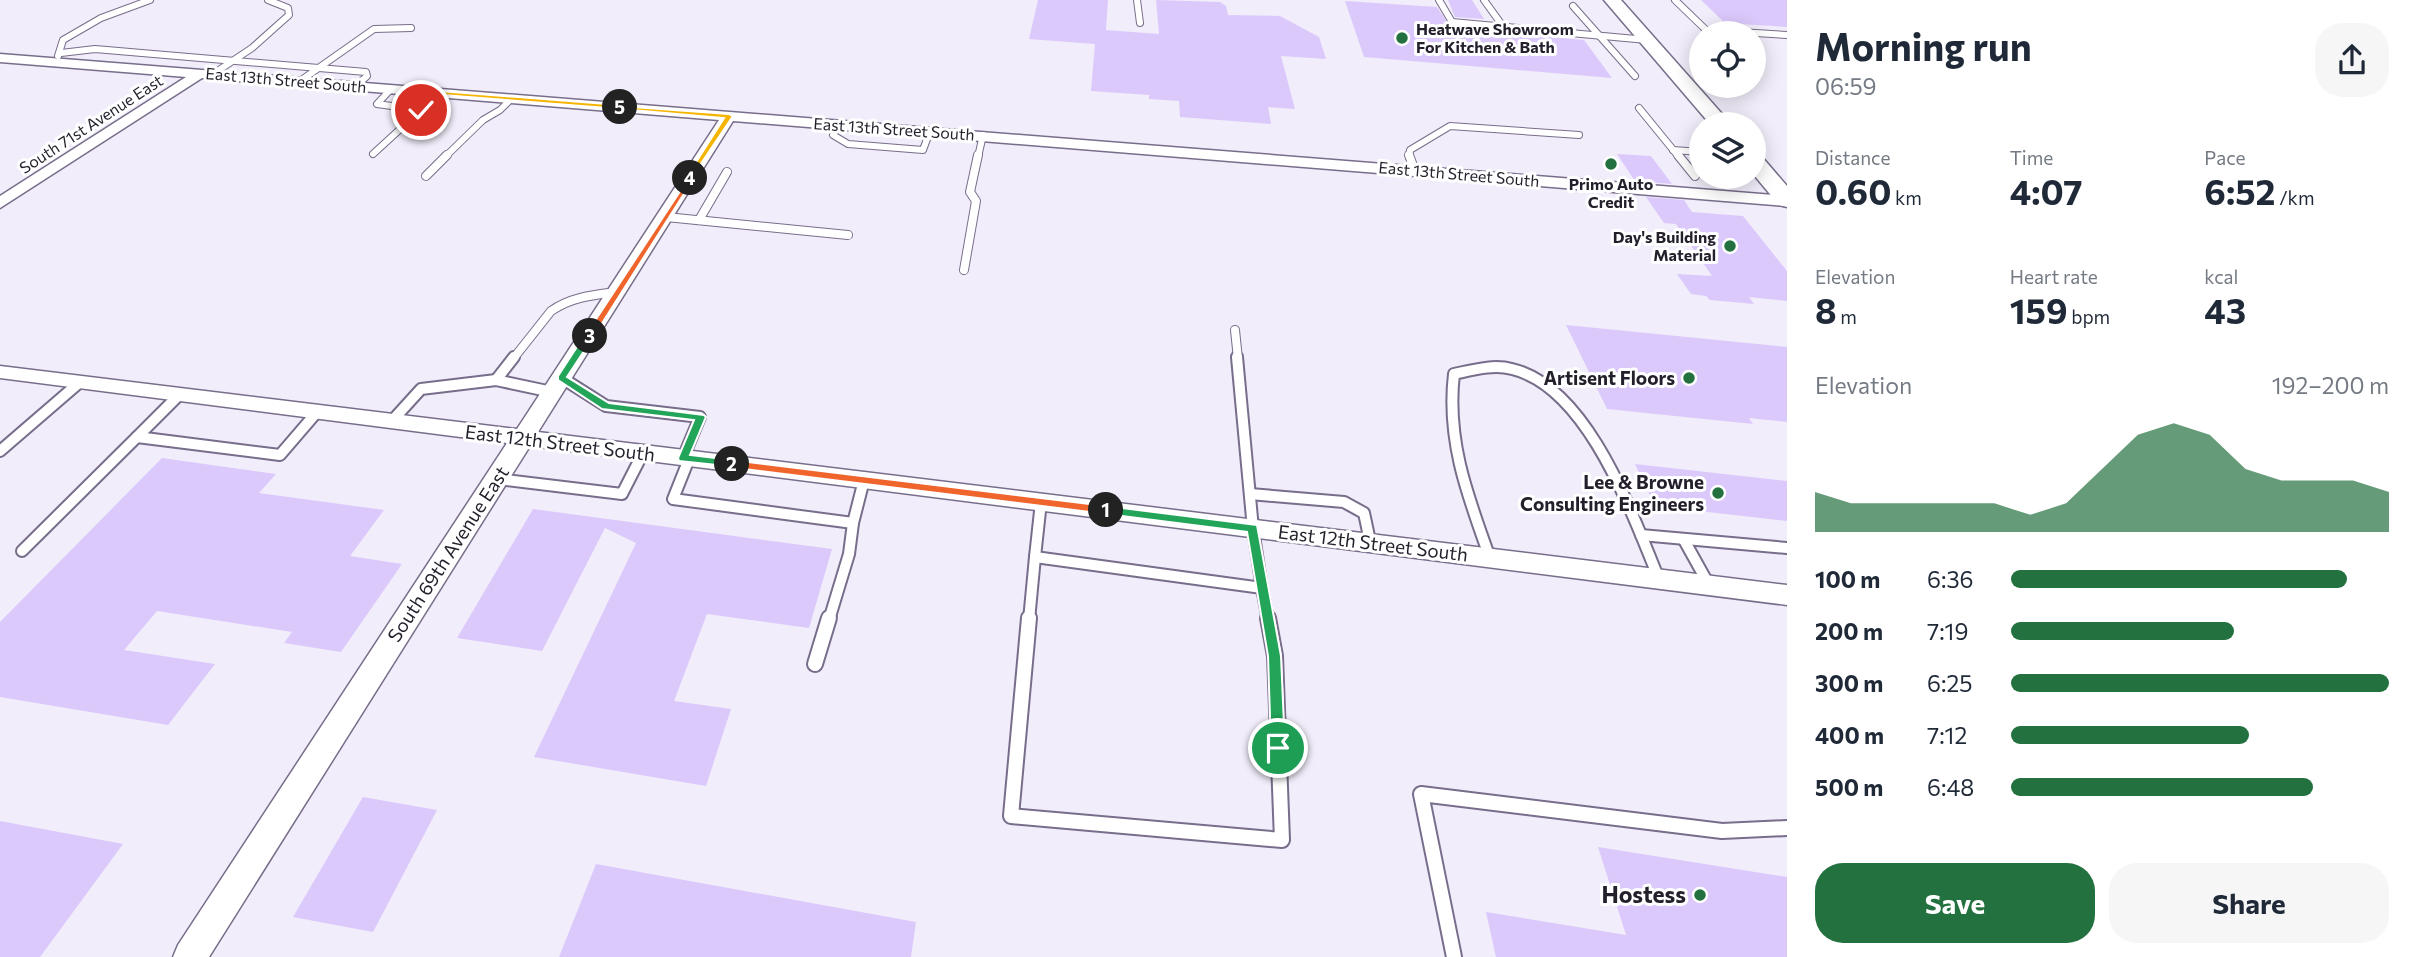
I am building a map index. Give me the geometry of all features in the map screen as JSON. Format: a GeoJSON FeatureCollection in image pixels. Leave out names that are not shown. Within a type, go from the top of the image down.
{"type":"FeatureCollection","features":[{"type":"Feature","properties":{"kind":"main road"},"geometry":{"type":"LineString","coordinates":[[1612,0],[1710,112]]}},
{"type":"Feature","properties":{"kind":"main road"},"geometry":{"type":"LineString","coordinates":[[1766,176],[1787,200]]}},
{"type":"Feature","properties":{"kind":"street"},"geometry":{"type":"LineString","coordinates":[[1606,0],[1612,0]]}},
{"type":"Feature","properties":{"kind":"street","name":"East 13th Street South"},"geometry":{"type":"LineString","coordinates":[[0,58],[55,57],[207,74],[1787,200]]}},
{"type":"Feature","properties":{"kind":"street","name":"South 71st Avenue East"},"geometry":{"type":"LineString","coordinates":[[0,204],[207,74]]}},
{"type":"Feature","properties":{"kind":"street","name":"South 69th Avenue East"},"geometry":{"type":"LineString","coordinates":[[190,957],[729,116]]}},
{"type":"Feature","properties":{"kind":"street","name":"East 12th Street South"},"geometry":{"type":"LineString","coordinates":[[0,372],[523,439],[1370,541],[1787,596]]}},
{"type":"Feature","properties":{"kind":"lane"},"geometry":{"type":"LineString","coordinates":[[55,57],[63,40],[82,27],[150,0]]}},
{"type":"Feature","properties":{"kind":"lane"},"geometry":{"type":"LineString","coordinates":[[207,74],[252,48],[289,15],[288,8],[268,0]]}},
{"type":"Feature","properties":{"kind":"lane"},"geometry":{"type":"LineString","coordinates":[[1137,0],[1140,23]]}},
{"type":"Feature","properties":{"kind":"lane"},"geometry":{"type":"LineString","coordinates":[[1438,0],[1452,22],[1647,40]]}},
{"type":"Feature","properties":{"kind":"lane"},"geometry":{"type":"LineString","coordinates":[[1484,0],[1502,25]]}},
{"type":"Feature","properties":{"kind":"lane"},"geometry":{"type":"LineString","coordinates":[[1675,0],[1706,30],[1787,35]]}},
{"type":"Feature","properties":{"kind":"lane"},"geometry":{"type":"LineString","coordinates":[[1573,6],[1635,76]]}},
{"type":"Feature","properties":{"kind":"lane"},"geometry":{"type":"LineString","coordinates":[[300,81],[374,29],[411,28]]}},
{"type":"Feature","properties":{"kind":"lane"},"geometry":{"type":"LineString","coordinates":[[55,57],[95,49],[366,72],[368,76],[356,86]]}},
{"type":"Feature","properties":{"kind":"lane"},"geometry":{"type":"LineString","coordinates":[[274,79],[293,66]]}},
{"type":"Feature","properties":{"kind":"lane"},"geometry":{"type":"LineString","coordinates":[[391,89],[377,104],[421,110]]}},
{"type":"Feature","properties":{"kind":"lane"},"geometry":{"type":"LineString","coordinates":[[373,154],[441,93]]}},
{"type":"Feature","properties":{"kind":"lane"},"geometry":{"type":"LineString","coordinates":[[426,176],[483,121],[512,98]]}},
{"type":"Feature","properties":{"kind":"lane"},"geometry":{"type":"LineString","coordinates":[[1639,108],[1689,169]]}},
{"type":"Feature","properties":{"kind":"lane"},"geometry":{"type":"LineString","coordinates":[[1415,171],[1409,159],[1410,150],[1450,127],[1579,135]]}},
{"type":"Feature","properties":{"kind":"lane"},"geometry":{"type":"LineString","coordinates":[[964,270],[976,201],[970,192],[983,135]]}},
{"type":"Feature","properties":{"kind":"lane"},"geometry":{"type":"LineString","coordinates":[[1673,150],[1689,151]]}},
{"type":"Feature","properties":{"kind":"lane"},"geometry":{"type":"LineString","coordinates":[[699,220],[727,172]]}},
{"type":"Feature","properties":{"kind":"lane"},"geometry":{"type":"LineString","coordinates":[[666,217],[848,235]]}},
{"type":"Feature","properties":{"kind":"lane"},"geometry":{"type":"LineString","coordinates":[[496,380],[551,311],[560,304],[583,296],[618,292]]}},
{"type":"Feature","properties":{"kind":"lane"},"geometry":{"type":"LineString","coordinates":[[1041,502],[1012,816],[1282,840],[1275,656],[1253,528],[1235,330]]}},
{"type":"Feature","properties":{"kind":"lane"},"geometry":{"type":"LineString","coordinates":[[1490,558],[1454,454],[1450,416],[1454,374],[1470,368],[1509,369],[1532,376],[1551,387],[1570,404],[1589,430],[1641,535],[1659,579]]}},
{"type":"Feature","properties":{"kind":"lane"},"geometry":{"type":"LineString","coordinates":[[391,422],[421,389],[496,380],[557,385],[606,406],[700,417],[673,499],[853,523]]}},
{"type":"Feature","properties":{"kind":"lane"},"geometry":{"type":"LineString","coordinates":[[0,451],[80,382]]}},
{"type":"Feature","properties":{"kind":"lane"},"geometry":{"type":"LineString","coordinates":[[22,551],[179,395]]}},
{"type":"Feature","properties":{"kind":"lane"},"geometry":{"type":"LineString","coordinates":[[137,437],[280,455],[317,412]]}},
{"type":"Feature","properties":{"kind":"lane"},"geometry":{"type":"LineString","coordinates":[[497,479],[622,494],[643,453]]}},
{"type":"Feature","properties":{"kind":"lane"},"geometry":{"type":"LineString","coordinates":[[815,664],[849,554],[853,523],[864,480]]}},
{"type":"Feature","properties":{"kind":"lane"},"geometry":{"type":"LineString","coordinates":[[1250,494],[1344,502],[1364,513],[1370,541]]}},
{"type":"Feature","properties":{"kind":"lane"},"geometry":{"type":"LineString","coordinates":[[1641,535],[1787,548]]}},
{"type":"Feature","properties":{"kind":"lane"},"geometry":{"type":"LineString","coordinates":[[1684,540],[1709,585]]}},
{"type":"Feature","properties":{"kind":"lane"},"geometry":{"type":"LineString","coordinates":[[1035,557],[1262,588]]}},
{"type":"Feature","properties":{"kind":"lane"},"geometry":{"type":"LineString","coordinates":[[1454,957],[1421,794],[1722,831],[1787,828]]}},
{"type":"Feature","properties":{"kind":"building"},"geometry":{"type":"Polygon","coordinates":[[[1038,0],[1108,0],[1106,30],[1159,34],[1156,0],[1220,2],[1226,6],[1228,15],[1280,16],[1319,37],[1326,59],[1281,56],[1295,109],[1268,107],[1271,124],[1180,117],[1179,101],[1149,99],[1149,95],[1091,91],[1095,44],[1029,39],[1038,0]]]}},
{"type":"Feature","properties":{"kind":"building"},"geometry":{"type":"Polygon","coordinates":[[[1448,0],[1472,0],[1484,19],[1455,17],[1448,0]]]}},
{"type":"Feature","properties":{"kind":"building"},"geometry":{"type":"Polygon","coordinates":[[[1701,0],[1787,0],[1787,27],[1766,26],[1766,21],[1723,21],[1701,0]]]}},
{"type":"Feature","properties":{"kind":"building","name":"Heatwave Showroom For Kitchen & Bath"},"geometry":{"type":"Polygon","coordinates":[[[1345,1],[1437,7],[1451,28],[1584,40],[1612,78],[1364,57],[1345,1]]]}},
{"type":"Feature","properties":{"kind":"building"},"geometry":{"type":"Polygon","coordinates":[[[1617,154],[1651,156],[1672,184],[1635,181],[1617,154]]]}},
{"type":"Feature","properties":{"kind":"building","name":"Day's Building Material"},"geometry":{"type":"Polygon","coordinates":[[[1646,197],[1684,200],[1692,212],[1743,216],[1787,271],[1787,301],[1749,297],[1754,304],[1710,300],[1706,296],[1691,294],[1677,274],[1712,276],[1676,224],[1664,223],[1646,197]]]}},
{"type":"Feature","properties":{"kind":"building","name":"Artisent Floors"},"geometry":{"type":"Polygon","coordinates":[[[1566,325],[1787,347],[1787,422],[1749,418],[1753,424],[1607,409],[1566,325]]]}},
{"type":"Feature","properties":{"kind":"building"},"geometry":{"type":"Polygon","coordinates":[[[162,458],[276,474],[259,493],[384,510],[350,556],[402,564],[341,652],[284,643],[292,632],[157,611],[124,650],[215,664],[168,725],[0,697],[0,622],[162,458]]]}},
{"type":"Feature","properties":{"kind":"building","name":"Lee & Browne Consulting Engineers"},"geometry":{"type":"Polygon","coordinates":[[[1635,464],[1787,481],[1787,521],[1655,506],[1635,464]]]}},
{"type":"Feature","properties":{"kind":"building"},"geometry":{"type":"Polygon","coordinates":[[[533,509],[832,549],[809,628],[707,614],[674,701],[731,709],[706,786],[534,757],[636,543],[605,528],[542,651],[457,638],[533,509]]]}},
{"type":"Feature","properties":{"kind":"building"},"geometry":{"type":"Polygon","coordinates":[[[363,797],[437,810],[373,932],[293,917],[363,797]]]}},
{"type":"Feature","properties":{"kind":"building"},"geometry":{"type":"Polygon","coordinates":[[[0,821],[123,844],[40,957],[0,957],[0,821]]]}},
{"type":"Feature","properties":{"kind":"building","name":"Hostess"},"geometry":{"type":"Polygon","coordinates":[[[1598,847],[1787,877],[1787,957],[1496,957],[1486,912],[1626,935],[1598,847]]]}},
{"type":"Feature","properties":{"kind":"building"},"geometry":{"type":"Polygon","coordinates":[[[596,864],[916,922],[911,957],[559,957],[596,864]]]}},
{"type":"Feature","properties":{"kind":"place","name":"Heatwave Showroom For Kitchen & Bath"},"geometry":{"type":"Point","coordinates":[1402,38]}},
{"type":"Feature","properties":{"kind":"place","name":"Primo Auto Credit"},"geometry":{"type":"Point","coordinates":[1611,164]}},
{"type":"Feature","properties":{"kind":"place","name":"Day's Building Material"},"geometry":{"type":"Point","coordinates":[1730,246]}},
{"type":"Feature","properties":{"kind":"place","name":"Artisent Floors"},"geometry":{"type":"Point","coordinates":[1689,378]}},
{"type":"Feature","properties":{"kind":"place","name":"Lee & Browne Consulting Engineers"},"geometry":{"type":"Point","coordinates":[1718,493]}},
{"type":"Feature","properties":{"kind":"place","name":"Hostess"},"geometry":{"type":"Point","coordinates":[1700,895]}},
{"type":"Feature","properties":{"kind":"route"},"geometry":{"type":"LineString","coordinates":[[421,110],[441,93],[729,116],[562,378],[606,406],[700,417],[683,458],[1253,528],[1275,656],[1278,748]]}}]}
